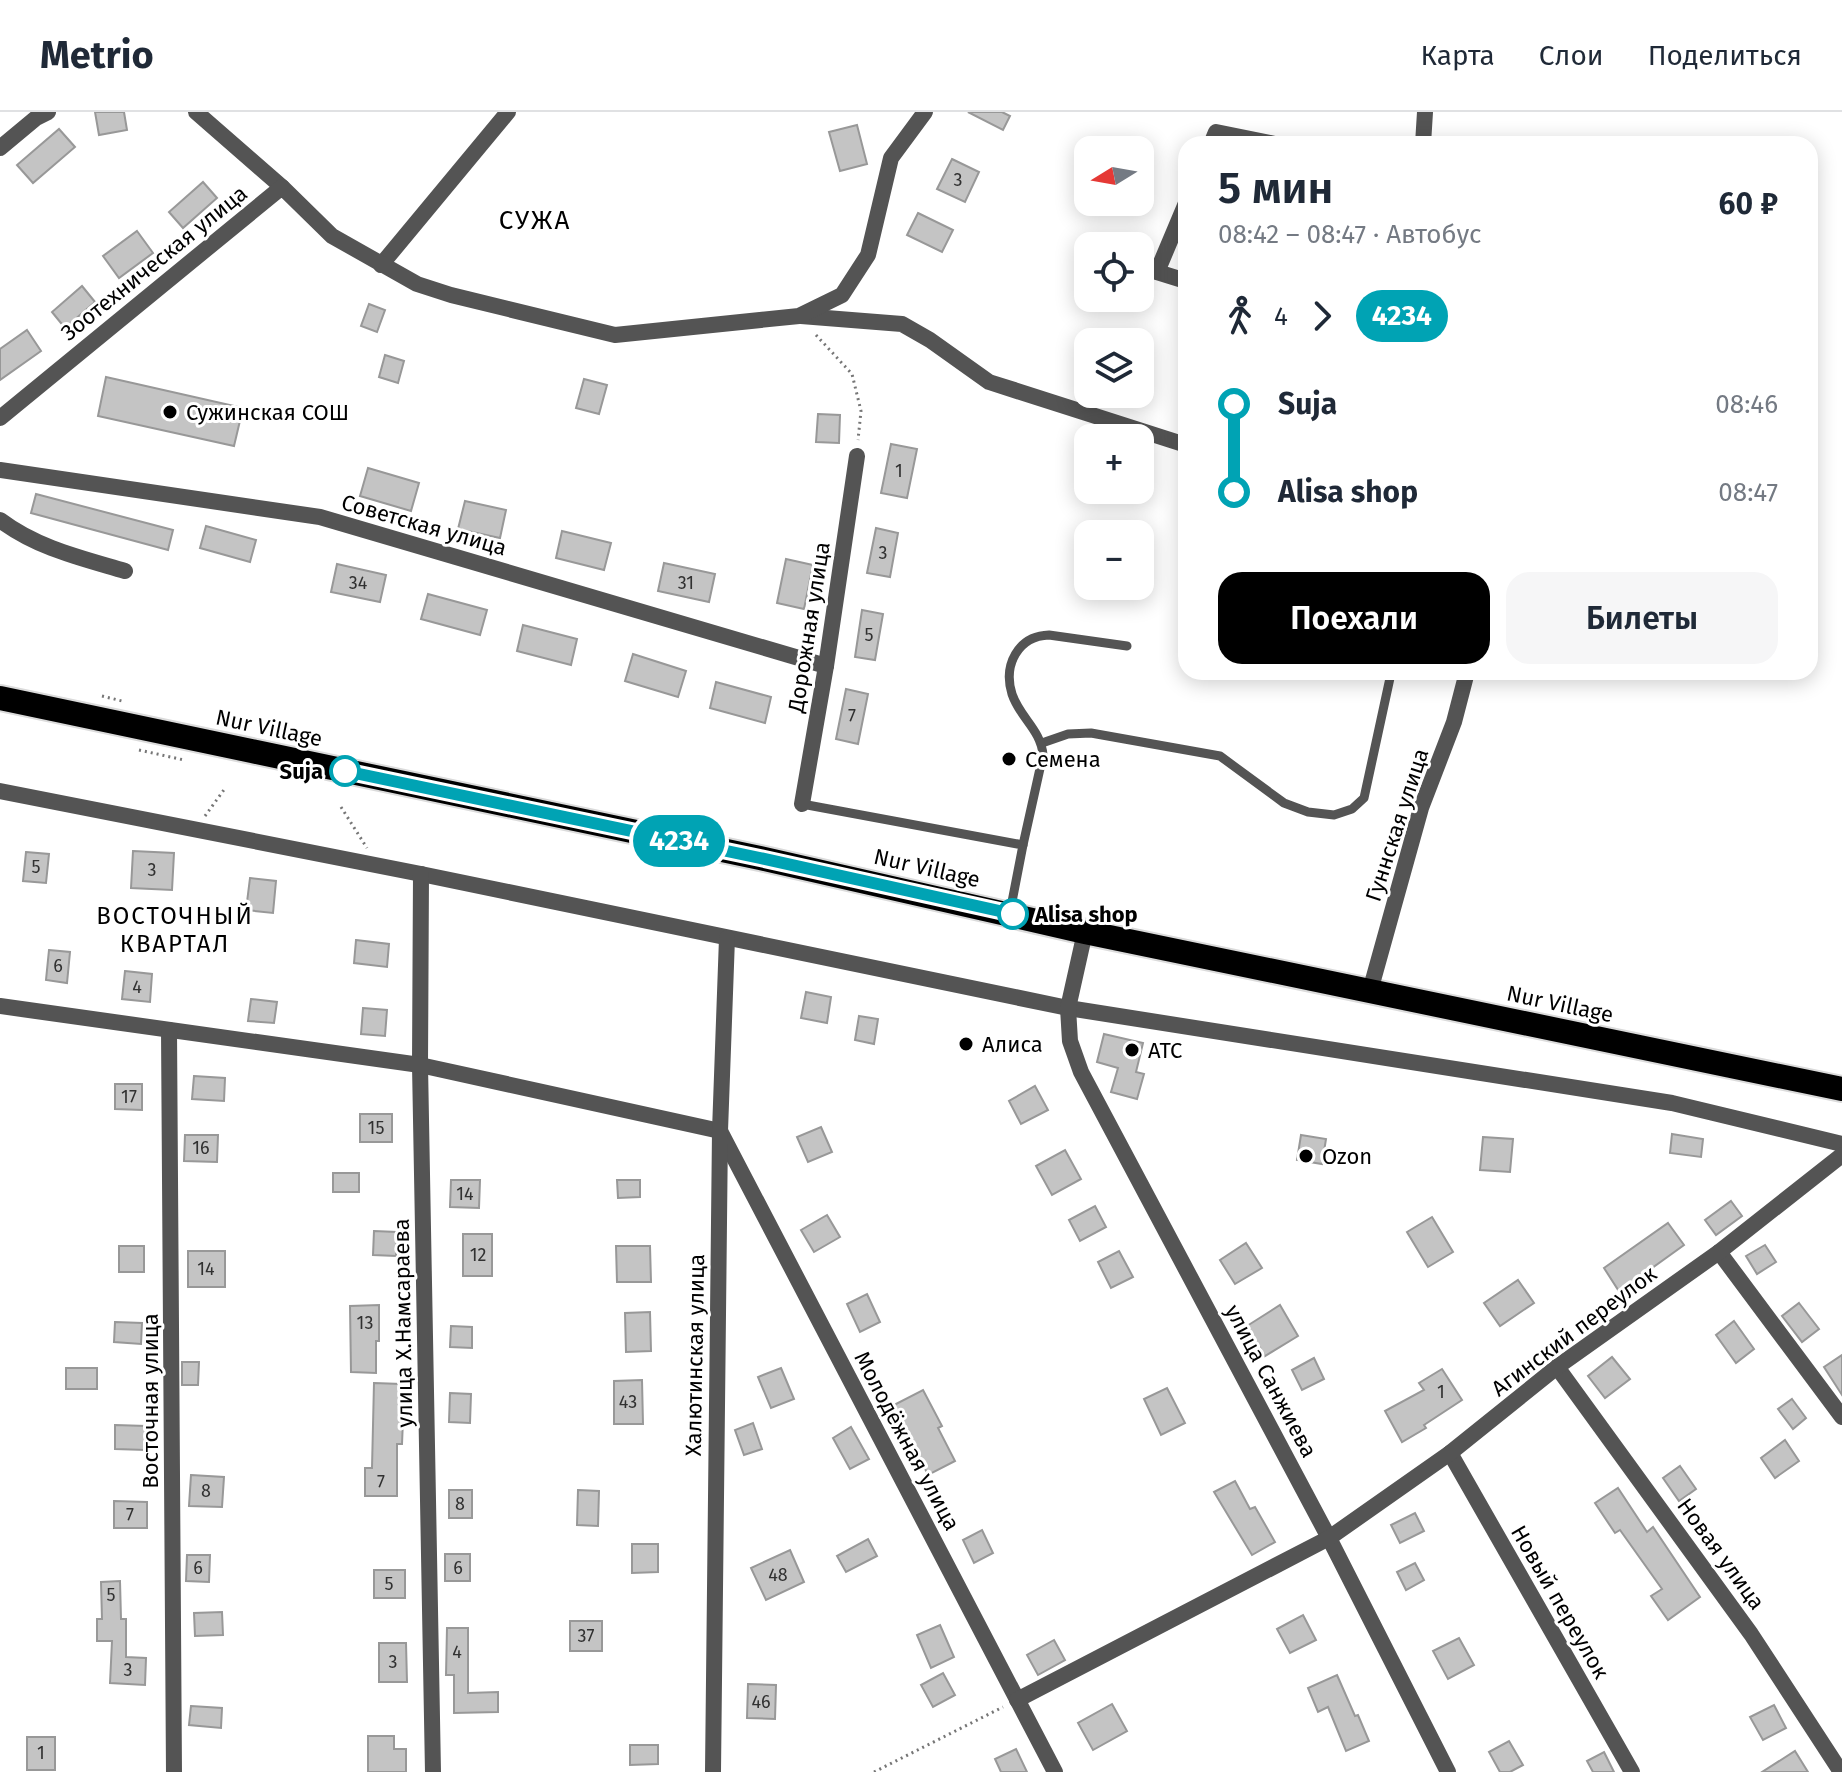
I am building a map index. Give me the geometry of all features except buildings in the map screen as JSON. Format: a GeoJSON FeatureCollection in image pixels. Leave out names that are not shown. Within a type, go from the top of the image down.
{"type":"FeatureCollection","features":[{"type":"Feature","properties":{"kind":"highway","name":"Nur Village"},"geometry":{"type":"LineString","coordinates":[[0,698],[760,858],[1085,932],[1842,1089]]}},
{"type":"Feature","properties":{"kind":"street"},"geometry":{"type":"LineString","coordinates":[[0,148],[48,112]]}},
{"type":"Feature","properties":{"kind":"street"},"geometry":{"type":"LineString","coordinates":[[196,112],[282,187]]}},
{"type":"Feature","properties":{"kind":"street"},"geometry":{"type":"LineString","coordinates":[[381,265],[508,112]]}},
{"type":"Feature","properties":{"kind":"street"},"geometry":{"type":"LineString","coordinates":[[799,316],[842,295],[868,255],[891,158],[925,112]]}},
{"type":"Feature","properties":{"kind":"street"},"geometry":{"type":"LineString","coordinates":[[1424,136],[1425,112]]}},
{"type":"Feature","properties":{"kind":"street"},"geometry":{"type":"LineString","coordinates":[[1214,136],[1216,132],[1236,136]]}},
{"type":"Feature","properties":{"kind":"street","name":"Зоотехническая улица"},"geometry":{"type":"LineString","coordinates":[[0,418],[282,187],[332,236],[417,284],[451,295],[615,335],[799,316]]}},
{"type":"Feature","properties":{"kind":"street"},"geometry":{"type":"LineString","coordinates":[[1178,222],[1157,272],[1178,279]]}},
{"type":"Feature","properties":{"kind":"street"},"geometry":{"type":"LineString","coordinates":[[799,316],[902,324],[989,382],[1178,442]]}},
{"type":"Feature","properties":{"kind":"street","name":"Дорожная улица"},"geometry":{"type":"LineString","coordinates":[[802,804],[857,456]]}},
{"type":"Feature","properties":{"kind":"street","name":"Советская улица"},"geometry":{"type":"LineString","coordinates":[[0,470],[320,517],[826,666]]}},
{"type":"Feature","properties":{"kind":"street"},"geometry":{"type":"LineString","coordinates":[[0,520],[20,536],[54,550],[125,571]]}},
{"type":"Feature","properties":{"kind":"street","name":"Гуннская улица"},"geometry":{"type":"LineString","coordinates":[[1370,991],[1421,808],[1454,722],[1465,680]]}},
{"type":"Feature","properties":{"kind":"street"},"geometry":{"type":"LineString","coordinates":[[0,791],[421,874],[1068,1008],[1672,1103],[1842,1144]]}},
{"type":"Feature","properties":{"kind":"street","name":"улица Х.Намсараева"},"geometry":{"type":"LineString","coordinates":[[421,874],[420,1065],[433,1772]]}},
{"type":"Feature","properties":{"kind":"street","name":"улица Санжиева"},"geometry":{"type":"LineString","coordinates":[[1085,932],[1068,1008],[1070,1041],[1081,1072],[1329,1538],[1448,1772]]}},
{"type":"Feature","properties":{"kind":"street","name":"Халютинская улица"},"geometry":{"type":"LineString","coordinates":[[713,1772],[720,1131],[727,938]]}},
{"type":"Feature","properties":{"kind":"street"},"geometry":{"type":"LineString","coordinates":[[0,1006],[420,1065],[720,1131]]}},
{"type":"Feature","properties":{"kind":"street","name":"Восточная улица"},"geometry":{"type":"LineString","coordinates":[[169,1030],[174,1772]]}},
{"type":"Feature","properties":{"kind":"street","name":"Молодёжная улица"},"geometry":{"type":"LineString","coordinates":[[720,1131],[1055,1772]]}},
{"type":"Feature","properties":{"kind":"street","name":"Агинский переулок"},"geometry":{"type":"LineString","coordinates":[[1017,1700],[1329,1538],[1450,1453],[1557,1367],[1719,1252],[1842,1155]]}},
{"type":"Feature","properties":{"kind":"street"},"geometry":{"type":"LineString","coordinates":[[1719,1252],[1842,1417]]}},
{"type":"Feature","properties":{"kind":"street","name":"Новая улица"},"geometry":{"type":"LineString","coordinates":[[1557,1367],[1751,1634],[1841,1772]]}},
{"type":"Feature","properties":{"kind":"street","name":"Новый переулок"},"geometry":{"type":"LineString","coordinates":[[1450,1453],[1632,1772]]}},
{"type":"Feature","properties":{"kind":"lane"},"geometry":{"type":"LineString","coordinates":[[1010,913],[1043,755],[1042,743],[1013,695],[1011,665],[1016,650],[1037,636],[1127,646]]}},
{"type":"Feature","properties":{"kind":"lane"},"geometry":{"type":"LineString","coordinates":[[1042,743],[1068,734],[1091,733],[1220,756],[1284,803],[1308,812],[1334,815],[1352,809],[1364,798],[1387,680]]}},
{"type":"Feature","properties":{"kind":"lane"},"geometry":{"type":"LineString","coordinates":[[802,804],[1023,845]]}},
{"type":"Feature","properties":{"kind":"path"},"geometry":{"type":"LineString","coordinates":[[799,316],[852,374],[861,411],[857,456]]}},
{"type":"Feature","properties":{"kind":"path"},"geometry":{"type":"LineString","coordinates":[[139,750],[184,760]]}},
{"type":"Feature","properties":{"kind":"path"},"geometry":{"type":"LineString","coordinates":[[195,829],[226,787]]}},
{"type":"Feature","properties":{"kind":"path"},"geometry":{"type":"LineString","coordinates":[[341,807],[379,866]]}},
{"type":"Feature","properties":{"kind":"path"},"geometry":{"type":"LineString","coordinates":[[874,1772],[1017,1700]]}},
{"type":"Feature","properties":{"kind":"bus line","name":"4234"},"geometry":{"type":"LineString","coordinates":[[345,771],[1013,914]]}},
{"type":"Feature","properties":{"kind":"place","name":"Сужинская СОШ"},"geometry":{"type":"Point","coordinates":[170,412]}},
{"type":"Feature","properties":{"kind":"place","name":"Семена"},"geometry":{"type":"Point","coordinates":[1009,759]}},
{"type":"Feature","properties":{"kind":"place","name":"Suja"},"geometry":{"type":"Point","coordinates":[345,771]}},
{"type":"Feature","properties":{"kind":"place","name":"Alisa shop"},"geometry":{"type":"Point","coordinates":[1013,914]}},
{"type":"Feature","properties":{"kind":"place","name":"Алиса"},"geometry":{"type":"Point","coordinates":[966,1044]}},
{"type":"Feature","properties":{"kind":"place","name":"АТС"},"geometry":{"type":"Point","coordinates":[1132,1050]}},
{"type":"Feature","properties":{"kind":"place","name":"Ozon"},"geometry":{"type":"Point","coordinates":[1306,1156]}},
{"type":"Feature","properties":{"kind":"district","name":"СУЖА"},"geometry":{"type":"Point","coordinates":[535,220]}},
{"type":"Feature","properties":{"kind":"district","name":"ВОСТОЧНЫЙ КВАРТАЛ"},"geometry":{"type":"Point","coordinates":[175,930]}}]}
